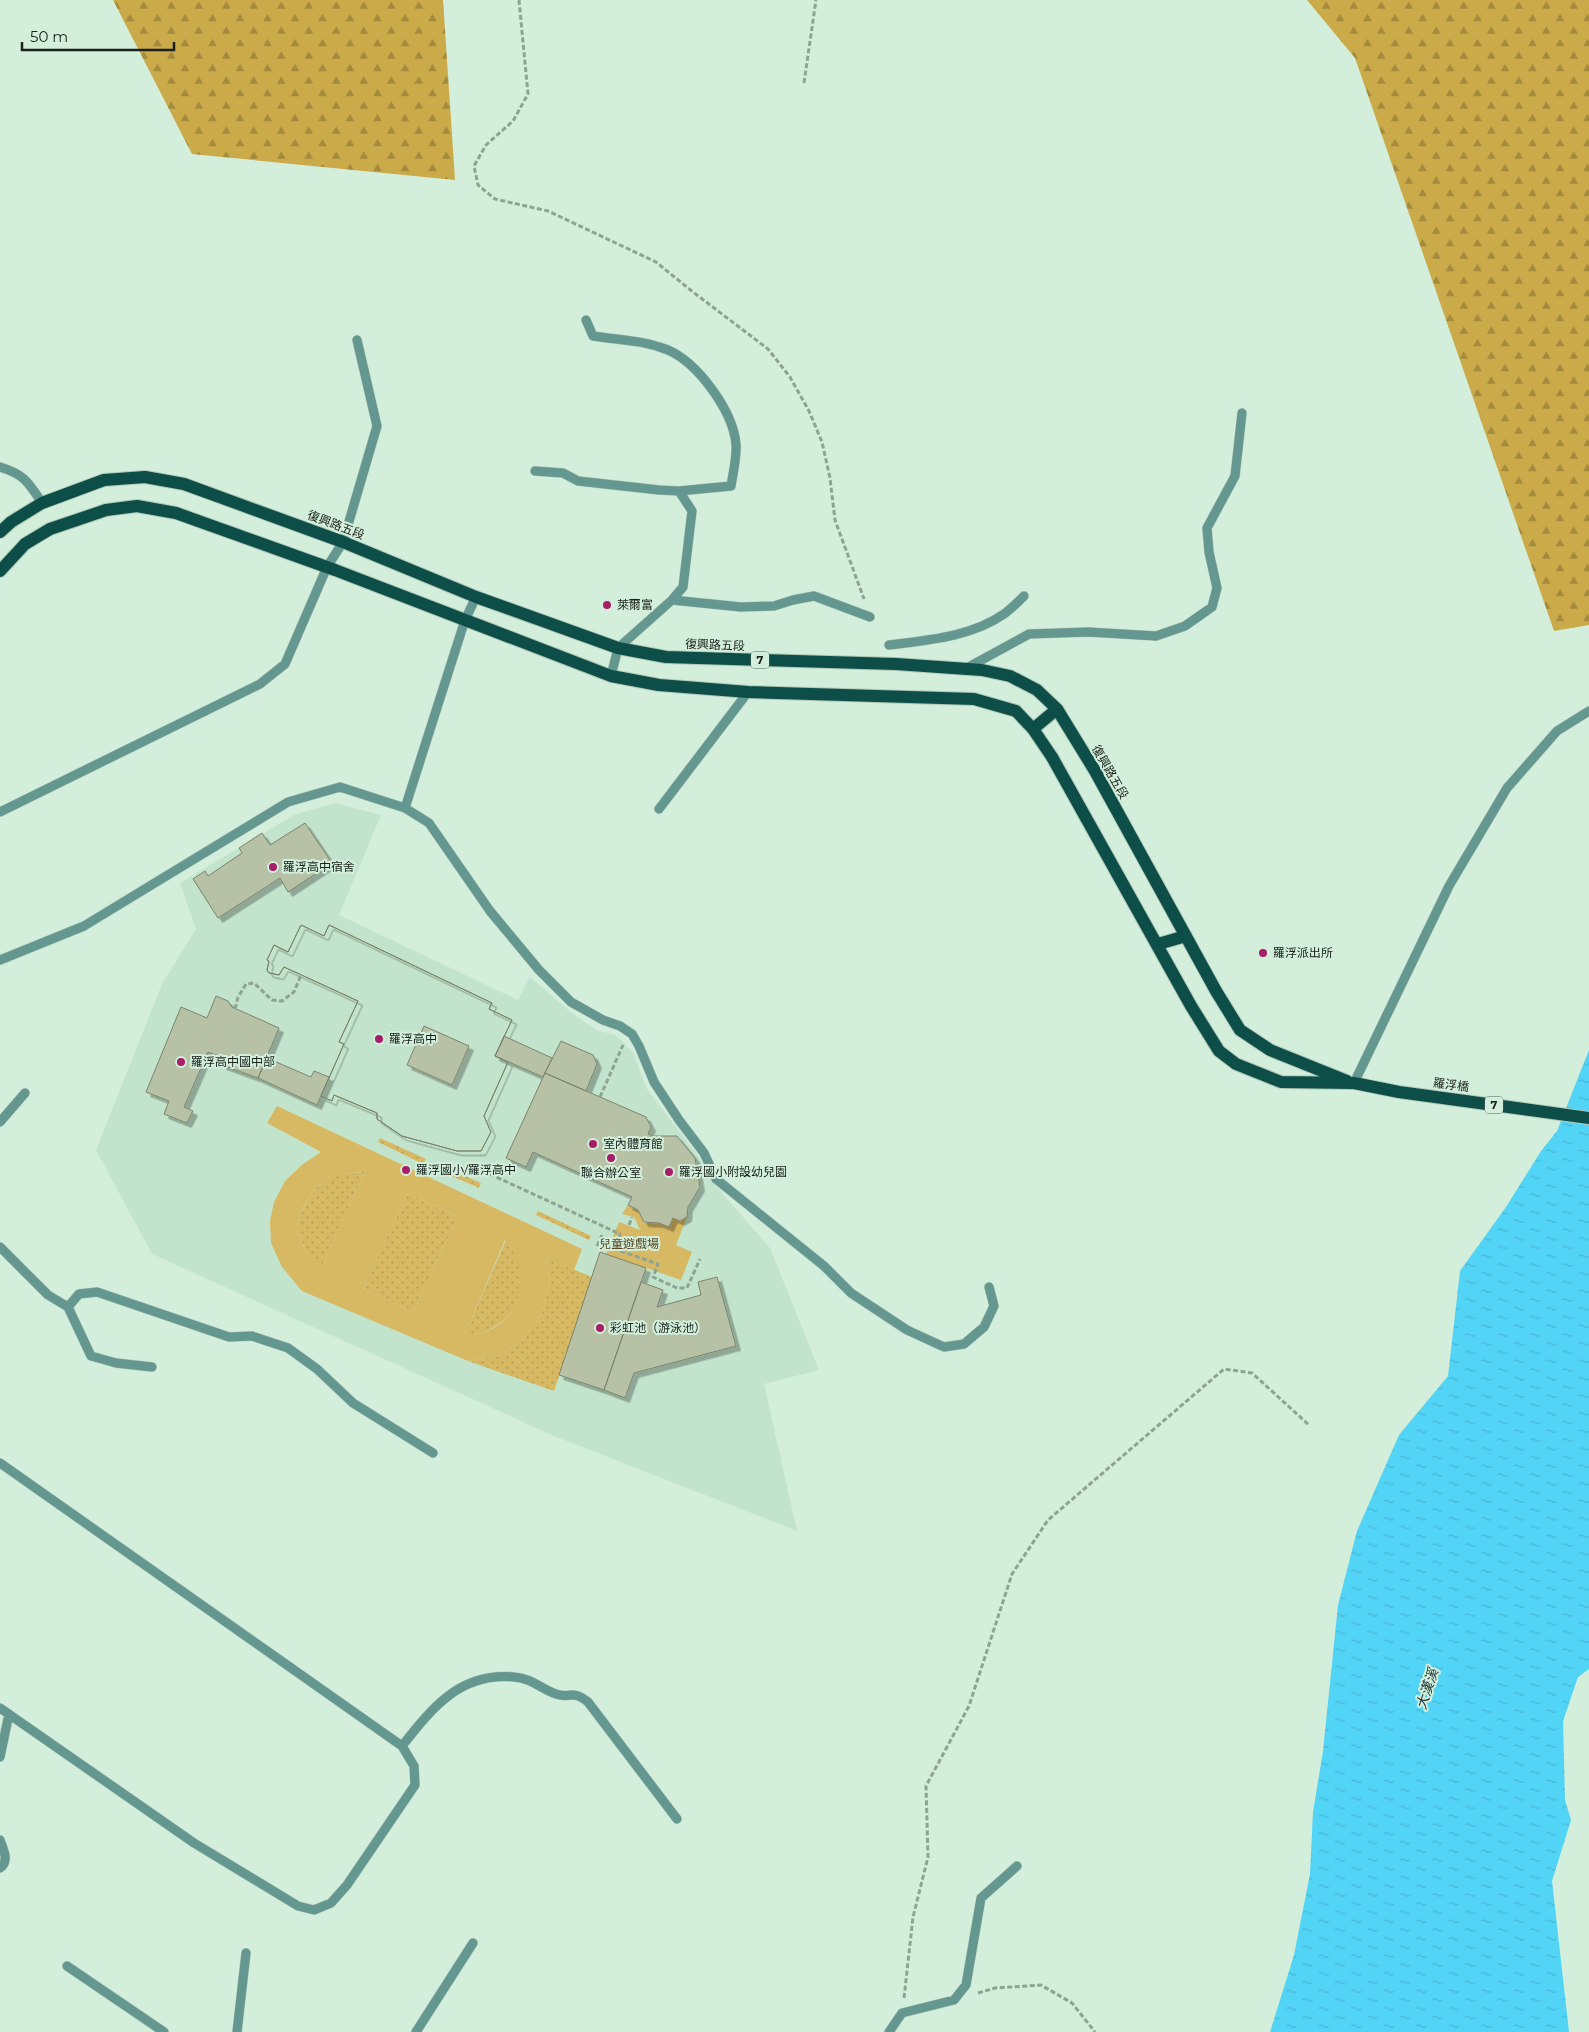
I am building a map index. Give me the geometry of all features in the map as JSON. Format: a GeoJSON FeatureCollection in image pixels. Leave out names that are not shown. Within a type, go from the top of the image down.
{"type":"FeatureCollection","features":[{"type":"Feature","properties":{"kind":"main road","name":"復興路五段"},"geometry":{"type":"LineString","coordinates":[[0,532],[11,522],[42,503],[104,480],[145,477],[184,484],[342,542],[476,598],[618,648],[666,657],[896,664],[965,669],[1010,676],[1037,690],[1057,709],[1095,771],[1240,1030],[1270,1050],[1354,1084]]}},
{"type":"Feature","properties":{"kind":"main road","name":"復興路五段"},"geometry":{"type":"LineString","coordinates":[[0,571],[25,544],[50,529],[106,510],[137,506],[176,513],[327,567],[611,676],[659,685],[748,692],[974,699],[1016,711],[1032,729],[1052,757],[1192,1006],[1220,1051],[1236,1064],[1282,1082],[1354,1084],[1399,1092]]}},
{"type":"Feature","properties":{"kind":"main road"},"geometry":{"type":"LineString","coordinates":[[1032,729],[1057,709]]}},
{"type":"Feature","properties":{"kind":"main road"},"geometry":{"type":"LineString","coordinates":[[1158,944],[1186,936]]}},
{"type":"Feature","properties":{"kind":"main road","name":"羅浮橋"},"geometry":{"type":"LineString","coordinates":[[1399,1092],[1589,1118]]}},
{"type":"Feature","properties":{"kind":"lane"},"geometry":{"type":"LineString","coordinates":[[535,471],[563,473],[578,481],[659,490],[679,491],[731,486],[736,444],[728,416],[709,385],[689,363],[669,351],[636,340],[593,336],[586,320]]}},
{"type":"Feature","properties":{"kind":"lane"},"geometry":{"type":"LineString","coordinates":[[0,812],[260,684],[285,664],[327,567],[342,542],[378,426],[357,340]]}},
{"type":"Feature","properties":{"kind":"lane"},"geometry":{"type":"LineString","coordinates":[[965,669],[1029,634],[1088,632],[1156,636],[1185,626],[1212,607],[1218,588],[1209,552],[1207,528],[1234,476],[1242,413]]}},
{"type":"Feature","properties":{"kind":"lane"},"geometry":{"type":"LineString","coordinates":[[0,467],[15,472],[29,484],[42,503]]}},
{"type":"Feature","properties":{"kind":"lane"},"geometry":{"type":"LineString","coordinates":[[611,676],[618,648],[672,600],[683,587],[692,511],[679,491]]}},
{"type":"Feature","properties":{"kind":"lane"},"geometry":{"type":"LineString","coordinates":[[672,600],[741,608],[774,606],[814,596],[870,617]]}},
{"type":"Feature","properties":{"kind":"lane"},"geometry":{"type":"LineString","coordinates":[[889,645],[928,640],[971,631],[1005,614],[1024,596]]}},
{"type":"Feature","properties":{"kind":"lane"},"geometry":{"type":"LineString","coordinates":[[405,808],[465,620],[476,598]]}},
{"type":"Feature","properties":{"kind":"lane"},"geometry":{"type":"LineString","coordinates":[[659,808],[748,692]]}},
{"type":"Feature","properties":{"kind":"lane"},"geometry":{"type":"LineString","coordinates":[[1354,1084],[1449,886],[1508,788],[1557,731],[1589,711]]}},
{"type":"Feature","properties":{"kind":"lane"},"geometry":{"type":"LineString","coordinates":[[0,960],[84,926],[288,802],[340,787],[405,808],[429,823],[490,910],[539,970],[571,1002],[604,1020],[620,1026],[628,1032],[639,1046],[654,1082],[704,1153],[716,1179],[824,1266],[851,1293],[907,1330],[944,1347],[964,1344],[984,1327],[994,1306],[989,1287]]}},
{"type":"Feature","properties":{"kind":"lane"},"geometry":{"type":"LineString","coordinates":[[0,1122],[25,1093]]}},
{"type":"Feature","properties":{"kind":"lane"},"geometry":{"type":"LineString","coordinates":[[0,1247],[48,1295],[68,1308],[91,1356],[116,1363],[152,1367]]}},
{"type":"Feature","properties":{"kind":"lane"},"geometry":{"type":"LineString","coordinates":[[68,1308],[79,1294],[97,1292],[229,1337],[252,1336],[288,1348],[317,1369],[353,1403],[433,1453]]}},
{"type":"Feature","properties":{"kind":"lane"},"geometry":{"type":"LineString","coordinates":[[0,1463],[402,1746],[414,1766],[415,1785],[347,1885],[331,1903],[314,1910],[298,1906],[194,1843],[0,1708]]}},
{"type":"Feature","properties":{"kind":"lane"},"geometry":{"type":"LineString","coordinates":[[402,1746],[429,1712],[459,1686],[489,1678],[514,1676],[537,1682],[557,1694],[579,1695],[588,1702],[677,1819]]}},
{"type":"Feature","properties":{"kind":"lane"},"geometry":{"type":"LineString","coordinates":[[0,1757],[8,1714]]}},
{"type":"Feature","properties":{"kind":"lane"},"geometry":{"type":"LineString","coordinates":[[0,1840],[6,1858],[4,1865],[0,1868]]}},
{"type":"Feature","properties":{"kind":"lane"},"geometry":{"type":"LineString","coordinates":[[889,2032],[902,2013],[954,2000],[966,1985],[981,1898],[1017,1866]]}},
{"type":"Feature","properties":{"kind":"lane"},"geometry":{"type":"LineString","coordinates":[[416,2032],[473,1943]]}},
{"type":"Feature","properties":{"kind":"lane"},"geometry":{"type":"LineString","coordinates":[[237,2032],[246,1953]]}},
{"type":"Feature","properties":{"kind":"lane"},"geometry":{"type":"LineString","coordinates":[[67,1966],[164,2032]]}},
{"type":"Feature","properties":{"kind":"path"},"geometry":{"type":"LineString","coordinates":[[519,0],[528,94],[513,120],[486,145],[474,166],[478,185],[495,199],[548,211],[656,262],[768,349],[790,378],[809,410],[822,442],[830,478],[835,520],[870,617]]}},
{"type":"Feature","properties":{"kind":"path"},"geometry":{"type":"LineString","coordinates":[[804,84],[816,0]]}},
{"type":"Feature","properties":{"kind":"path"},"geometry":{"type":"LineString","coordinates":[[235,1009],[238,997],[246,984],[254,983],[272,1000],[282,1001],[294,992],[301,975]]}},
{"type":"Feature","properties":{"kind":"path"},"geometry":{"type":"LineString","coordinates":[[600,1097],[628,1032]]}},
{"type":"Feature","properties":{"kind":"path"},"geometry":{"type":"LineString","coordinates":[[483,1171],[620,1234],[615,1249],[658,1264],[652,1277],[671,1286],[687,1288],[700,1259]]}},
{"type":"Feature","properties":{"kind":"path"},"geometry":{"type":"LineString","coordinates":[[629,1226],[632,1217]]}},
{"type":"Feature","properties":{"kind":"path"},"geometry":{"type":"LineString","coordinates":[[597,1246],[602,1235]]}},
{"type":"Feature","properties":{"kind":"path"},"geometry":{"type":"LineString","coordinates":[[902,2013],[913,1917],[928,1858],[926,1786],[969,1706],[1012,1574],[1048,1520],[1224,1369],[1252,1373],[1309,1425]]}},
{"type":"Feature","properties":{"kind":"path"},"geometry":{"type":"LineString","coordinates":[[954,2000],[995,1988],[1042,1985],[1072,2003],[1095,2032]]}},
{"type":"Feature","properties":{"kind":"shaded area","name":"羅浮國小/羅浮高中"},"geometry":{"type":"Polygon","coordinates":[[[335,803],[381,815],[339,915],[518,1000],[530,977],[573,1014],[597,1030],[615,1035],[633,1053],[647,1089],[699,1157],[713,1183],[770,1248],[819,1370],[764,1384],[797,1531],[554,1436],[152,1254],[96,1150],[162,984],[196,929],[180,883],[294,815],[335,803]]]}},
{"type":"Feature","properties":{"kind":"green space"},"geometry":{"type":"Polygon","coordinates":[[[113,0],[443,0],[455,180],[192,154],[113,0]]]}},
{"type":"Feature","properties":{"kind":"green space"},"geometry":{"type":"Polygon","coordinates":[[[1307,0],[1589,0],[1589,625],[1554,631],[1355,58],[1307,0]]]}},
{"type":"Feature","properties":{"kind":"green space"},"geometry":{"type":"Polygon","coordinates":[[[277,1106],[582,1249],[574,1270],[546,1258],[550,1284],[541,1315],[522,1341],[499,1355],[468,1361],[302,1291],[282,1267],[271,1243],[270,1221],[274,1202],[285,1181],[303,1164],[321,1152],[267,1123],[277,1106]],[[365,1172],[338,1175],[324,1181],[312,1193],[302,1209],[298,1225],[299,1237],[307,1251],[321,1268],[365,1172]],[[408,1193],[363,1288],[413,1312],[458,1217],[408,1193]],[[505,1240],[465,1334],[483,1332],[498,1326],[509,1315],[517,1302],[521,1286],[520,1270],[515,1254],[505,1240]]]}},
{"type":"Feature","properties":{"kind":"green space"},"geometry":{"type":"Polygon","coordinates":[[[380,1138],[426,1159],[423,1164],[378,1142],[380,1138]]]}},
{"type":"Feature","properties":{"kind":"green space"},"geometry":{"type":"Polygon","coordinates":[[[435,1163],[481,1183],[479,1188],[433,1168],[435,1163]]]}},
{"type":"Feature","properties":{"kind":"green space"},"geometry":{"type":"Polygon","coordinates":[[[365,1172],[321,1268],[307,1252],[298,1232],[302,1209],[324,1181],[339,1175],[365,1172]]]}},
{"type":"Feature","properties":{"kind":"green space"},"geometry":{"type":"Polygon","coordinates":[[[408,1193],[458,1217],[413,1312],[363,1288],[408,1193]]]}},
{"type":"Feature","properties":{"kind":"green space","name":"兒童遊戲場"},"geometry":{"type":"Polygon","coordinates":[[[628,1205],[638,1210],[644,1223],[659,1223],[669,1227],[673,1218],[680,1221],[687,1217],[676,1245],[692,1252],[681,1280],[606,1254],[619,1222],[640,1230],[634,1217],[622,1214],[628,1205]]]}},
{"type":"Feature","properties":{"kind":"green space"},"geometry":{"type":"Polygon","coordinates":[[[538,1211],[591,1236],[589,1240],[536,1215],[538,1211]]]}},
{"type":"Feature","properties":{"kind":"green space"},"geometry":{"type":"Polygon","coordinates":[[[506,1240],[515,1254],[522,1271],[520,1295],[508,1316],[499,1324],[489,1330],[465,1334],[506,1240]]]}},
{"type":"Feature","properties":{"kind":"green space"},"geometry":{"type":"Polygon","coordinates":[[[546,1258],[592,1277],[554,1391],[468,1361],[499,1355],[522,1341],[541,1315],[550,1284],[546,1258]]]}},
{"type":"Feature","properties":{"kind":"water","name":"大漢溪"},"geometry":{"type":"Polygon","coordinates":[[[1589,1050],[1589,1669],[1578,1677],[1563,1721],[1565,1800],[1571,1820],[1552,1881],[1569,2032],[1270,2032],[1294,1955],[1310,1874],[1313,1812],[1323,1751],[1338,1605],[1357,1531],[1399,1435],[1448,1376],[1460,1271],[1506,1207],[1541,1151],[1557,1131],[1589,1050]]]}},
{"type":"Feature","properties":{"kind":"building","name":"羅浮高中宿舍"},"geometry":{"type":"Polygon","coordinates":[[[305,823],[332,863],[288,892],[280,878],[218,918],[193,879],[205,871],[208,876],[242,853],[239,848],[262,833],[270,845],[305,823]]]}},
{"type":"Feature","properties":{"kind":"building","name":"羅浮高中"},"geometry":{"type":"Polygon","coordinates":[[[301,925],[324,936],[329,925],[492,1003],[489,1009],[512,1020],[495,1056],[508,1062],[484,1116],[491,1132],[481,1151],[457,1151],[402,1136],[377,1119],[377,1113],[334,1095],[332,1101],[321,1096],[344,1044],[339,1042],[358,1001],[284,967],[279,975],[269,973],[267,970],[269,961],[267,960],[274,945],[288,952],[301,925]],[[424,1026],[407,1065],[452,1085],[469,1046],[424,1026]]]}},
{"type":"Feature","properties":{"kind":"building","name":"羅浮高中"},"geometry":{"type":"Polygon","coordinates":[[[301,925],[324,936],[329,925],[492,1003],[489,1009],[512,1020],[495,1056],[508,1062],[484,1116],[491,1132],[481,1151],[457,1151],[402,1136],[377,1119],[377,1113],[334,1095],[332,1101],[321,1096],[344,1044],[339,1042],[358,1001],[284,967],[279,975],[269,973],[267,970],[269,961],[267,960],[274,945],[288,952],[301,925]]]}},
{"type":"Feature","properties":{"kind":"building","name":"羅浮高中國中部"},"geometry":{"type":"Polygon","coordinates":[[[216,996],[228,1001],[232,1007],[279,1028],[258,1078],[222,1065],[224,1058],[208,1052],[184,1107],[193,1111],[187,1123],[164,1114],[169,1101],[146,1092],[181,1007],[207,1018],[216,996]]]}},
{"type":"Feature","properties":{"kind":"building"},"geometry":{"type":"Polygon","coordinates":[[[504,1036],[552,1058],[543,1077],[495,1056],[504,1036]]]}},
{"type":"Feature","properties":{"kind":"building"},"geometry":{"type":"Polygon","coordinates":[[[561,1041],[593,1055],[597,1064],[586,1091],[545,1073],[561,1041]]]}},
{"type":"Feature","properties":{"kind":"building"},"geometry":{"type":"Polygon","coordinates":[[[267,1058],[311,1077],[314,1071],[329,1077],[317,1105],[258,1078],[267,1058]]]}},
{"type":"Feature","properties":{"kind":"building"},"geometry":{"type":"Polygon","coordinates":[[[545,1073],[646,1117],[651,1127],[648,1134],[653,1136],[677,1136],[695,1158],[700,1187],[688,1207],[687,1217],[680,1221],[673,1218],[669,1227],[659,1223],[644,1222],[638,1210],[628,1205],[632,1197],[533,1152],[526,1167],[506,1158],[545,1073]]]}},
{"type":"Feature","properties":{"kind":"building","name":"彩虹池（游泳池）"},"geometry":{"type":"Polygon","coordinates":[[[600,1252],[646,1268],[604,1390],[559,1375],[600,1252]]]}},
{"type":"Feature","properties":{"kind":"building"},"geometry":{"type":"Polygon","coordinates":[[[717,1277],[736,1346],[634,1373],[625,1398],[604,1390],[641,1282],[663,1290],[657,1307],[701,1295],[698,1282],[717,1277]]]}},
{"type":"Feature","properties":{"kind":"place","name":"萊爾富"},"geometry":{"type":"Point","coordinates":[607,605]}},
{"type":"Feature","properties":{"kind":"place","name":"羅浮高中宿舍"},"geometry":{"type":"Point","coordinates":[273,867]}},
{"type":"Feature","properties":{"kind":"place","name":"羅浮派出所"},"geometry":{"type":"Point","coordinates":[1263,953]}},
{"type":"Feature","properties":{"kind":"place","name":"羅浮高中"},"geometry":{"type":"Point","coordinates":[379,1039]}},
{"type":"Feature","properties":{"kind":"place","name":"羅浮高中國中部"},"geometry":{"type":"Point","coordinates":[181,1062]}},
{"type":"Feature","properties":{"kind":"place","name":"室內體育館"},"geometry":{"type":"Point","coordinates":[593,1144]}},
{"type":"Feature","properties":{"kind":"place","name":"聯合辦公室"},"geometry":{"type":"Point","coordinates":[611,1158]}},
{"type":"Feature","properties":{"kind":"place","name":"羅浮國小/羅浮高中"},"geometry":{"type":"Point","coordinates":[406,1170]}},
{"type":"Feature","properties":{"kind":"place","name":"羅浮國小附設幼兒園"},"geometry":{"type":"Point","coordinates":[669,1172]}},
{"type":"Feature","properties":{"kind":"place","name":"彩虹池（游泳池）"},"geometry":{"type":"Point","coordinates":[600,1328]}}]}
